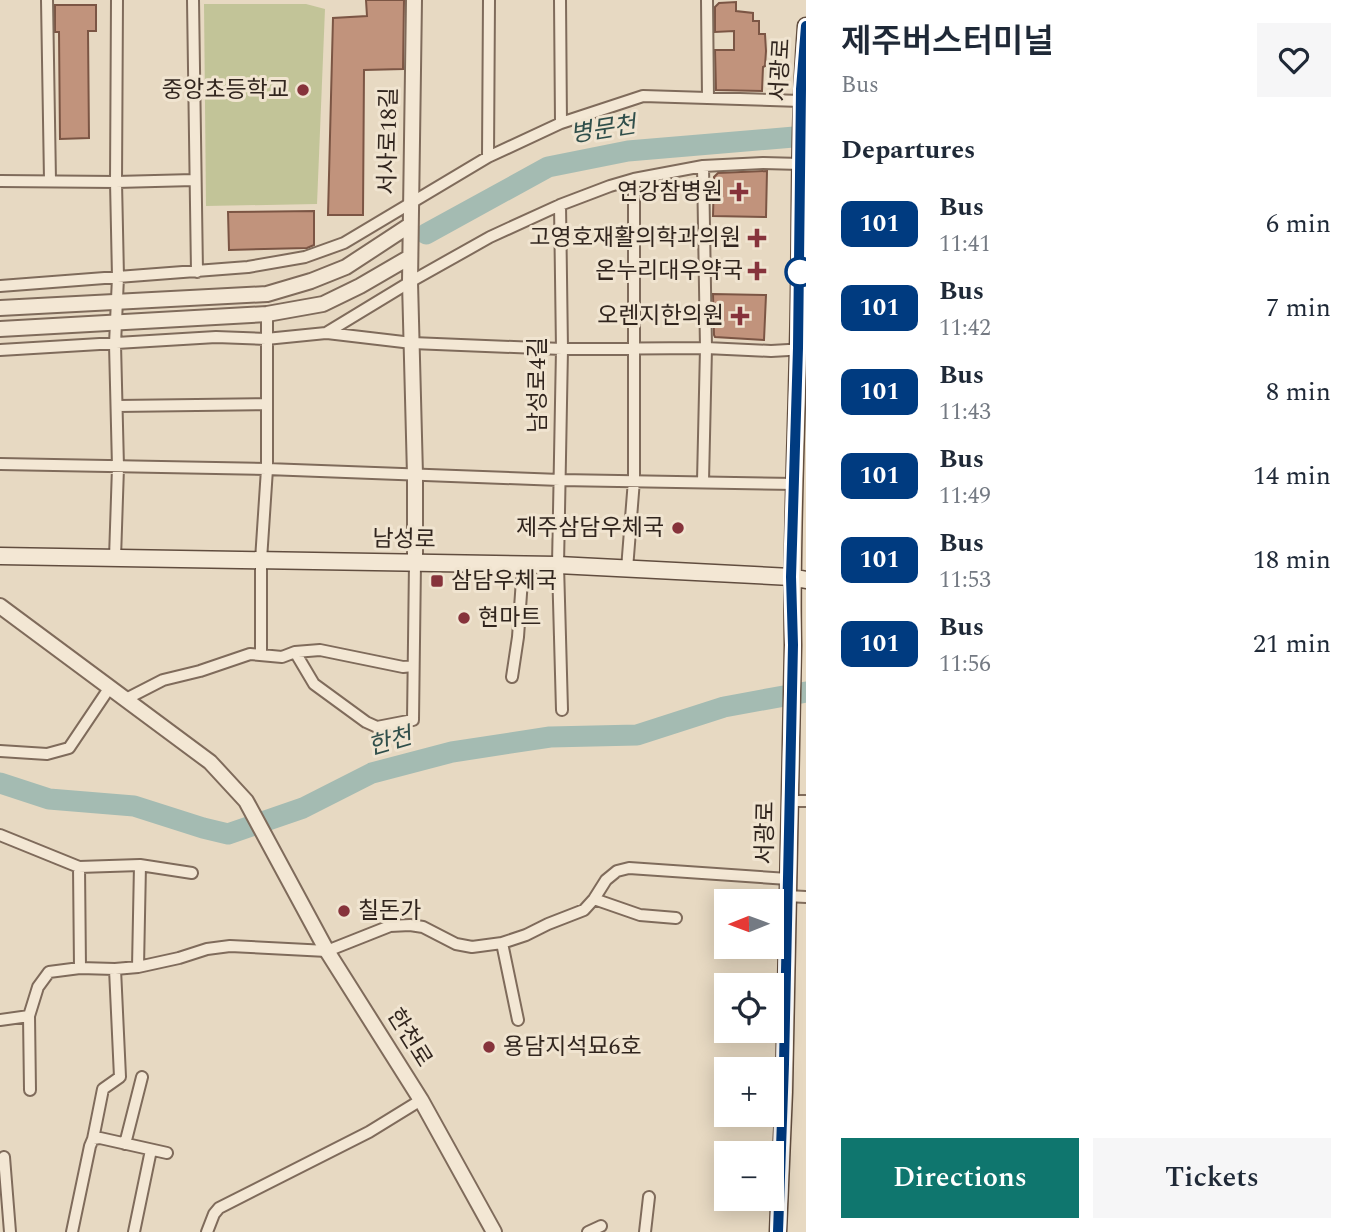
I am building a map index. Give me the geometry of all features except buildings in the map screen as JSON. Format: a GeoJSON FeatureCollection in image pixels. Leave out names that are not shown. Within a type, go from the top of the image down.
{"type":"FeatureCollection","features":[{"type":"Feature","properties":{"kind":"main road","name":"서광로"},"geometry":{"type":"LineString","coordinates":[[804,165],[806,26]]}},
{"type":"Feature","properties":{"kind":"main road"},"geometry":{"type":"LineString","coordinates":[[799,578],[795,484],[802,348],[804,165]]}},
{"type":"Feature","properties":{"kind":"main road","name":"남성로"},"geometry":{"type":"LineString","coordinates":[[0,556],[558,565],[799,578]]}},
{"type":"Feature","properties":{"kind":"main road","name":"서광로"},"geometry":{"type":"LineString","coordinates":[[778,1232],[793,645],[799,578]]}},
{"type":"Feature","properties":{"kind":"street"},"geometry":{"type":"LineString","coordinates":[[47,0],[50,180]]}},
{"type":"Feature","properties":{"kind":"street"},"geometry":{"type":"LineString","coordinates":[[115,558],[118,467],[115,344],[118,277],[117,0]]}},
{"type":"Feature","properties":{"kind":"street"},"geometry":{"type":"LineString","coordinates":[[193,0],[197,272]]}},
{"type":"Feature","properties":{"kind":"street","name":"서사로18길"},"geometry":{"type":"LineString","coordinates":[[410,282],[414,0]]}},
{"type":"Feature","properties":{"kind":"street"},"geometry":{"type":"LineString","coordinates":[[488,0],[488,157]]}},
{"type":"Feature","properties":{"kind":"street"},"geometry":{"type":"LineString","coordinates":[[560,0],[561,122]]}},
{"type":"Feature","properties":{"kind":"street"},"geometry":{"type":"LineString","coordinates":[[707,0],[708,98]]}},
{"type":"Feature","properties":{"kind":"street"},"geometry":{"type":"LineString","coordinates":[[0,286],[197,272],[305,257],[344,243],[488,157],[561,122],[643,96],[803,99]]}},
{"type":"Feature","properties":{"kind":"street"},"geometry":{"type":"LineString","coordinates":[[326,333],[490,237],[610,186],[703,166],[763,163],[804,165]]}},
{"type":"Feature","properties":{"kind":"street"},"geometry":{"type":"LineString","coordinates":[[703,166],[706,348],[703,481]]}},
{"type":"Feature","properties":{"kind":"street"},"geometry":{"type":"LineString","coordinates":[[627,569],[634,480],[634,179]]}},
{"type":"Feature","properties":{"kind":"street"},"geometry":{"type":"LineString","coordinates":[[0,181],[194,180]]}},
{"type":"Feature","properties":{"kind":"street","name":"남성로4길"},"geometry":{"type":"LineString","coordinates":[[560,205],[562,349],[558,565],[562,710]]}},
{"type":"Feature","properties":{"kind":"street"},"geometry":{"type":"LineString","coordinates":[[0,308],[267,295],[311,282],[345,267],[410,225]]}},
{"type":"Feature","properties":{"kind":"street"},"geometry":{"type":"LineString","coordinates":[[0,329],[267,314],[323,304],[410,257]]}},
{"type":"Feature","properties":{"kind":"street"},"geometry":{"type":"LineString","coordinates":[[295,652],[314,684],[366,722],[377,727],[413,720],[415,475],[410,282]]}},
{"type":"Feature","properties":{"kind":"street"},"geometry":{"type":"LineString","coordinates":[[261,656],[261,560],[267,469],[267,314]]}},
{"type":"Feature","properties":{"kind":"street"},"geometry":{"type":"LineString","coordinates":[[0,350],[216,337],[266,339],[326,333],[412,343],[562,349],[706,348],[771,351],[802,348]]}},
{"type":"Feature","properties":{"kind":"street"},"geometry":{"type":"LineString","coordinates":[[117,406],[266,404]]}},
{"type":"Feature","properties":{"kind":"street"},"geometry":{"type":"LineString","coordinates":[[0,464],[795,484]]}},
{"type":"Feature","properties":{"kind":"street"},"geometry":{"type":"LineString","coordinates":[[512,677],[523,565]]}},
{"type":"Feature","properties":{"kind":"street"},"geometry":{"type":"LineString","coordinates":[[0,606],[126,699],[163,680],[250,654],[282,657],[295,652],[320,650],[403,667],[413,666]]}},
{"type":"Feature","properties":{"kind":"street"},"geometry":{"type":"LineString","coordinates":[[0,751],[47,754],[69,748],[110,687]]}},
{"type":"Feature","properties":{"kind":"street","name":"한천로"},"geometry":{"type":"LineString","coordinates":[[126,699],[210,762],[246,801],[327,951],[421,1100],[494,1232]]}},
{"type":"Feature","properties":{"kind":"street"},"geometry":{"type":"LineString","coordinates":[[789,801],[806,801]]}},
{"type":"Feature","properties":{"kind":"street"},"geometry":{"type":"LineString","coordinates":[[0,835],[79,867],[140,865],[192,873]]}},
{"type":"Feature","properties":{"kind":"street"},"geometry":{"type":"LineString","coordinates":[[138,967],[140,865]]}},
{"type":"Feature","properties":{"kind":"street"},"geometry":{"type":"LineString","coordinates":[[79,867],[80,968]]}},
{"type":"Feature","properties":{"kind":"street"},"geometry":{"type":"LineString","coordinates":[[30,1090],[29,1016],[38,987],[48,972],[80,968],[138,967],[230,946],[327,951],[390,926],[423,927],[456,944],[471,947],[502,943],[584,910],[606,880],[617,871],[629,868],[788,888],[806,898]]}},
{"type":"Feature","properties":{"kind":"street"},"geometry":{"type":"LineString","coordinates":[[594,899],[640,915],[676,918]]}},
{"type":"Feature","properties":{"kind":"street"},"geometry":{"type":"LineString","coordinates":[[502,943],[518,1020]]}},
{"type":"Feature","properties":{"kind":"street"},"geometry":{"type":"LineString","coordinates":[[72,1232],[103,1089],[120,1077],[115,969]]}},
{"type":"Feature","properties":{"kind":"street"},"geometry":{"type":"LineString","coordinates":[[0,1020],[29,1016]]}},
{"type":"Feature","properties":{"kind":"street"},"geometry":{"type":"LineString","coordinates":[[125,1144],[142,1077]]}},
{"type":"Feature","properties":{"kind":"street"},"geometry":{"type":"LineString","coordinates":[[207,1232],[214,1213],[219,1208],[369,1132],[421,1100]]}},
{"type":"Feature","properties":{"kind":"street"},"geometry":{"type":"LineString","coordinates":[[93,1139],[100,1138],[167,1153]]}},
{"type":"Feature","properties":{"kind":"street"},"geometry":{"type":"LineString","coordinates":[[134,1232],[151,1150]]}},
{"type":"Feature","properties":{"kind":"street"},"geometry":{"type":"LineString","coordinates":[[6,1157],[10,1232]]}},
{"type":"Feature","properties":{"kind":"street"},"geometry":{"type":"LineString","coordinates":[[645,1232],[649,1197]]}},
{"type":"Feature","properties":{"kind":"street"},"geometry":{"type":"LineString","coordinates":[[589,1232],[601,1226]]}},
{"type":"Feature","properties":{"kind":"green space"},"geometry":{"type":"Polygon","coordinates":[[[204,4],[306,4],[325,9],[317,204],[206,206],[204,4]]]}},
{"type":"Feature","properties":{"kind":"waterway","name":"병문천"},"geometry":{"type":"LineString","coordinates":[[426,234],[548,167],[628,151],[806,136]]}},
{"type":"Feature","properties":{"kind":"waterway","name":"한천"},"geometry":{"type":"LineString","coordinates":[[0,783],[49,799],[134,806],[228,834],[303,808],[372,773],[452,752],[550,737],[637,735],[724,707],[806,692]]}},
{"type":"Feature","properties":{"kind":"bus line","name":"101"},"geometry":{"type":"LineString","coordinates":[[778,1232],[793,645],[791,577],[798,348],[801,89],[806,26]]}},
{"type":"Feature","properties":{"kind":"place","name":"중앙초등학교"},"geometry":{"type":"Point","coordinates":[303,90]}},
{"type":"Feature","properties":{"kind":"place","name":"연강참병원"},"geometry":{"type":"Point","coordinates":[739,192]}},
{"type":"Feature","properties":{"kind":"place","name":"고영호재활의학과의원"},"geometry":{"type":"Point","coordinates":[757,238]}},
{"type":"Feature","properties":{"kind":"place","name":"온누리대우약국"},"geometry":{"type":"Point","coordinates":[757,271]}},
{"type":"Feature","properties":{"kind":"place","name":"오렌지한의원"},"geometry":{"type":"Point","coordinates":[740,316]}},
{"type":"Feature","properties":{"kind":"place","name":"제주삼담우체국"},"geometry":{"type":"Point","coordinates":[678,528]}},
{"type":"Feature","properties":{"kind":"place","name":"삼담우체국"},"geometry":{"type":"Point","coordinates":[437,581]}},
{"type":"Feature","properties":{"kind":"place","name":"현마트"},"geometry":{"type":"Point","coordinates":[464,618]}},
{"type":"Feature","properties":{"kind":"place","name":"칠돈가"},"geometry":{"type":"Point","coordinates":[344,911]}},
{"type":"Feature","properties":{"kind":"place","name":"용담지석묘6호"},"geometry":{"type":"Point","coordinates":[489,1047]}}]}
